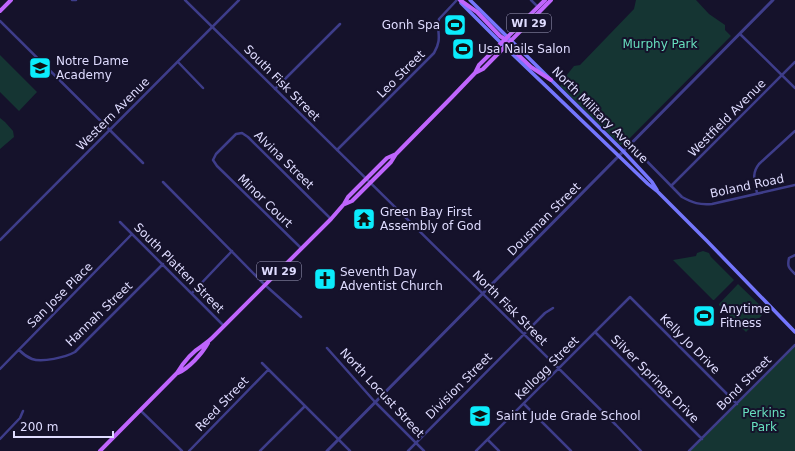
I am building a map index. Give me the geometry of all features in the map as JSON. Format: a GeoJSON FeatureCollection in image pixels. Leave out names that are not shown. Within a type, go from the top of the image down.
{"type":"FeatureCollection","features":[{"type":"Feature","properties":{"kind":"main road"},"geometry":{"type":"LineString","coordinates":[[0,11],[11,0]]}},
{"type":"Feature","properties":{"kind":"main road"},"geometry":{"type":"LineString","coordinates":[[458,0],[477,12],[497,33],[511,41]]}},
{"type":"Feature","properties":{"kind":"main road"},"geometry":{"type":"LineString","coordinates":[[458,0],[502,43],[516,52],[530,67],[551,80]]}},
{"type":"Feature","properties":{"kind":"main road"},"geometry":{"type":"LineString","coordinates":[[470,0],[506,38]]}},
{"type":"Feature","properties":{"kind":"main road","name":"WI 29"},"geometry":{"type":"LineString","coordinates":[[344,204],[352,201],[392,162],[396,154],[475,73],[479,65],[545,0]]}},
{"type":"Feature","properties":{"kind":"main road","name":"WI 29"},"geometry":{"type":"LineString","coordinates":[[475,73],[483,69],[507,46],[551,0]]}},
{"type":"Feature","properties":{"kind":"main road","name":"North Military Avenue"},"geometry":{"type":"LineString","coordinates":[[511,41],[624,152],[652,182],[658,192]]}},
{"type":"Feature","properties":{"kind":"main road","name":"North Military Avenue"},"geometry":{"type":"LineString","coordinates":[[507,46],[619,157],[658,192],[707,240],[795,332]]}},
{"type":"Feature","properties":{"kind":"main road","name":"WI 29"},"geometry":{"type":"LineString","coordinates":[[100,451],[177,373],[196,351],[208,342],[331,218],[344,204],[348,197],[387,158],[396,154]]}},
{"type":"Feature","properties":{"kind":"street","name":"South Fisk Street"},"geometry":{"type":"LineString","coordinates":[[185,0],[366,179]]}},
{"type":"Feature","properties":{"kind":"street","name":"Western Avenue"},"geometry":{"type":"LineString","coordinates":[[0,240],[240,0]]}},
{"type":"Feature","properties":{"kind":"street","name":"Leo Street"},"geometry":{"type":"LineString","coordinates":[[337,150],[431,56],[439,41],[439,19],[458,0]]}},
{"type":"Feature","properties":{"kind":"street"},"geometry":{"type":"LineString","coordinates":[[531,0],[542,10]]}},
{"type":"Feature","properties":{"kind":"street","name":"Dousman Street"},"geometry":{"type":"LineString","coordinates":[[327,451],[773,0]]}},
{"type":"Feature","properties":{"kind":"street"},"geometry":{"type":"LineString","coordinates":[[0,21],[142,163]]}},
{"type":"Feature","properties":{"kind":"street"},"geometry":{"type":"LineString","coordinates":[[275,89],[340,24]]}},
{"type":"Feature","properties":{"kind":"street"},"geometry":{"type":"LineString","coordinates":[[740,34],[795,88]]}},
{"type":"Feature","properties":{"kind":"street"},"geometry":{"type":"LineString","coordinates":[[178,62],[203,88]]}},
{"type":"Feature","properties":{"kind":"street","name":"Westfield Avenue"},"geometry":{"type":"LineString","coordinates":[[671,186],[795,62]]}},
{"type":"Feature","properties":{"kind":"street"},"geometry":{"type":"LineString","coordinates":[[757,193],[754,175],[759,164],[795,131]]}},
{"type":"Feature","properties":{"kind":"street","name":"Alvina Street"},"geometry":{"type":"LineString","coordinates":[[217,166],[214,160],[216,154],[236,134],[242,133],[248,137],[331,218]]}},
{"type":"Feature","properties":{"kind":"street","name":"Boland Road"},"geometry":{"type":"LineString","coordinates":[[631,145],[682,197],[690,202],[712,204],[795,185]]}},
{"type":"Feature","properties":{"kind":"street","name":"Minor Court"},"geometry":{"type":"LineString","coordinates":[[217,166],[301,248]]}},
{"type":"Feature","properties":{"kind":"street","name":"North Fisk Street"},"geometry":{"type":"LineString","coordinates":[[366,179],[641,451]]}},
{"type":"Feature","properties":{"kind":"street"},"geometry":{"type":"LineString","coordinates":[[163,182],[265,285],[301,317]]}},
{"type":"Feature","properties":{"kind":"street","name":"South Platten Street"},"geometry":{"type":"LineString","coordinates":[[120,222],[224,326]]}},
{"type":"Feature","properties":{"kind":"street","name":"San Jose Place"},"geometry":{"type":"LineString","coordinates":[[0,369],[132,234]]}},
{"type":"Feature","properties":{"kind":"street"},"geometry":{"type":"LineString","coordinates":[[192,293],[232,251]]}},
{"type":"Feature","properties":{"kind":"street"},"geometry":{"type":"LineString","coordinates":[[795,255],[789,258],[787,264],[795,274]]}},
{"type":"Feature","properties":{"kind":"street","name":"Hannah Street"},"geometry":{"type":"LineString","coordinates":[[19,350],[32,359],[43,360],[69,355],[75,352],[162,264]]}},
{"type":"Feature","properties":{"kind":"street","name":"Kellogg Street"},"geometry":{"type":"LineString","coordinates":[[476,451],[630,297]]}},
{"type":"Feature","properties":{"kind":"street","name":"Kelly Jo Drive"},"geometry":{"type":"LineString","coordinates":[[630,297],[737,404]]}},
{"type":"Feature","properties":{"kind":"street","name":"Division Street"},"geometry":{"type":"LineString","coordinates":[[408,451],[545,313],[553,308]]}},
{"type":"Feature","properties":{"kind":"street","name":"Silver Springs Drive"},"geometry":{"type":"LineString","coordinates":[[595,332],[702,439]]}},
{"type":"Feature","properties":{"kind":"street","name":"Bond Street"},"geometry":{"type":"LineString","coordinates":[[689,451],[795,345]]}},
{"type":"Feature","properties":{"kind":"street","name":"North Locust Street"},"geometry":{"type":"LineString","coordinates":[[327,348],[375,402],[424,451]]}},
{"type":"Feature","properties":{"kind":"street"},"geometry":{"type":"LineString","coordinates":[[262,363],[350,451]]}},
{"type":"Feature","properties":{"kind":"street","name":"Reed Street"},"geometry":{"type":"LineString","coordinates":[[189,451],[268,370]]}},
{"type":"Feature","properties":{"kind":"street"},"geometry":{"type":"LineString","coordinates":[[524,404],[571,451]]}},
{"type":"Feature","properties":{"kind":"street"},"geometry":{"type":"LineString","coordinates":[[260,451],[305,406]]}},
{"type":"Feature","properties":{"kind":"street"},"geometry":{"type":"LineString","coordinates":[[140,410],[182,451]]}},
{"type":"Feature","properties":{"kind":"street"},"geometry":{"type":"LineString","coordinates":[[0,439],[20,418],[23,411]]}},
{"type":"Feature","properties":{"kind":"street"},"geometry":{"type":"LineString","coordinates":[[488,440],[499,451]]}},
{"type":"Feature","properties":{"kind":"green space","name":"Murphy Park"},"geometry":{"type":"Polygon","coordinates":[[[636,0],[696,0],[709,14],[725,25],[725,30],[731,36],[624,144],[620,145],[560,86],[566,80],[566,76],[574,66],[580,65],[634,9],[636,0]]]}},
{"type":"Feature","properties":{"kind":"green space"},"geometry":{"type":"Polygon","coordinates":[[[0,55],[37,92],[19,111],[0,92],[0,55]]]}},
{"type":"Feature","properties":{"kind":"green space"},"geometry":{"type":"Polygon","coordinates":[[[0,118],[13,131],[14,137],[0,149],[0,118]]]}},
{"type":"Feature","properties":{"kind":"green space"},"geometry":{"type":"Polygon","coordinates":[[[703,251],[709,253],[711,257],[734,280],[714,300],[673,260],[696,256],[697,253],[703,251]]]}},
{"type":"Feature","properties":{"kind":"green space"},"geometry":{"type":"Polygon","coordinates":[[[738,284],[766,311],[746,332],[719,305],[738,284]]]}},
{"type":"Feature","properties":{"kind":"green space","name":"Perkins Park"},"geometry":{"type":"Polygon","coordinates":[[[795,345],[795,451],[689,451],[795,345]]]}},
{"type":"Feature","properties":{"kind":"place","name":"Gonh Spa"},"geometry":{"type":"Point","coordinates":[455,25]}},
{"type":"Feature","properties":{"kind":"place","name":"Usa Nails Salon"},"geometry":{"type":"Point","coordinates":[463,49]}},
{"type":"Feature","properties":{"kind":"place","name":"Notre Dame Academy"},"geometry":{"type":"Point","coordinates":[40,68]}},
{"type":"Feature","properties":{"kind":"place","name":"Green Bay First Assembly of God"},"geometry":{"type":"Point","coordinates":[364,219]}},
{"type":"Feature","properties":{"kind":"place","name":"Seventh Day Adventist Church"},"geometry":{"type":"Point","coordinates":[325,279]}},
{"type":"Feature","properties":{"kind":"place","name":"Anytime Fitness"},"geometry":{"type":"Point","coordinates":[704,316]}},
{"type":"Feature","properties":{"kind":"place","name":"Saint Jude Grade School"},"geometry":{"type":"Point","coordinates":[480,416]}}]}
